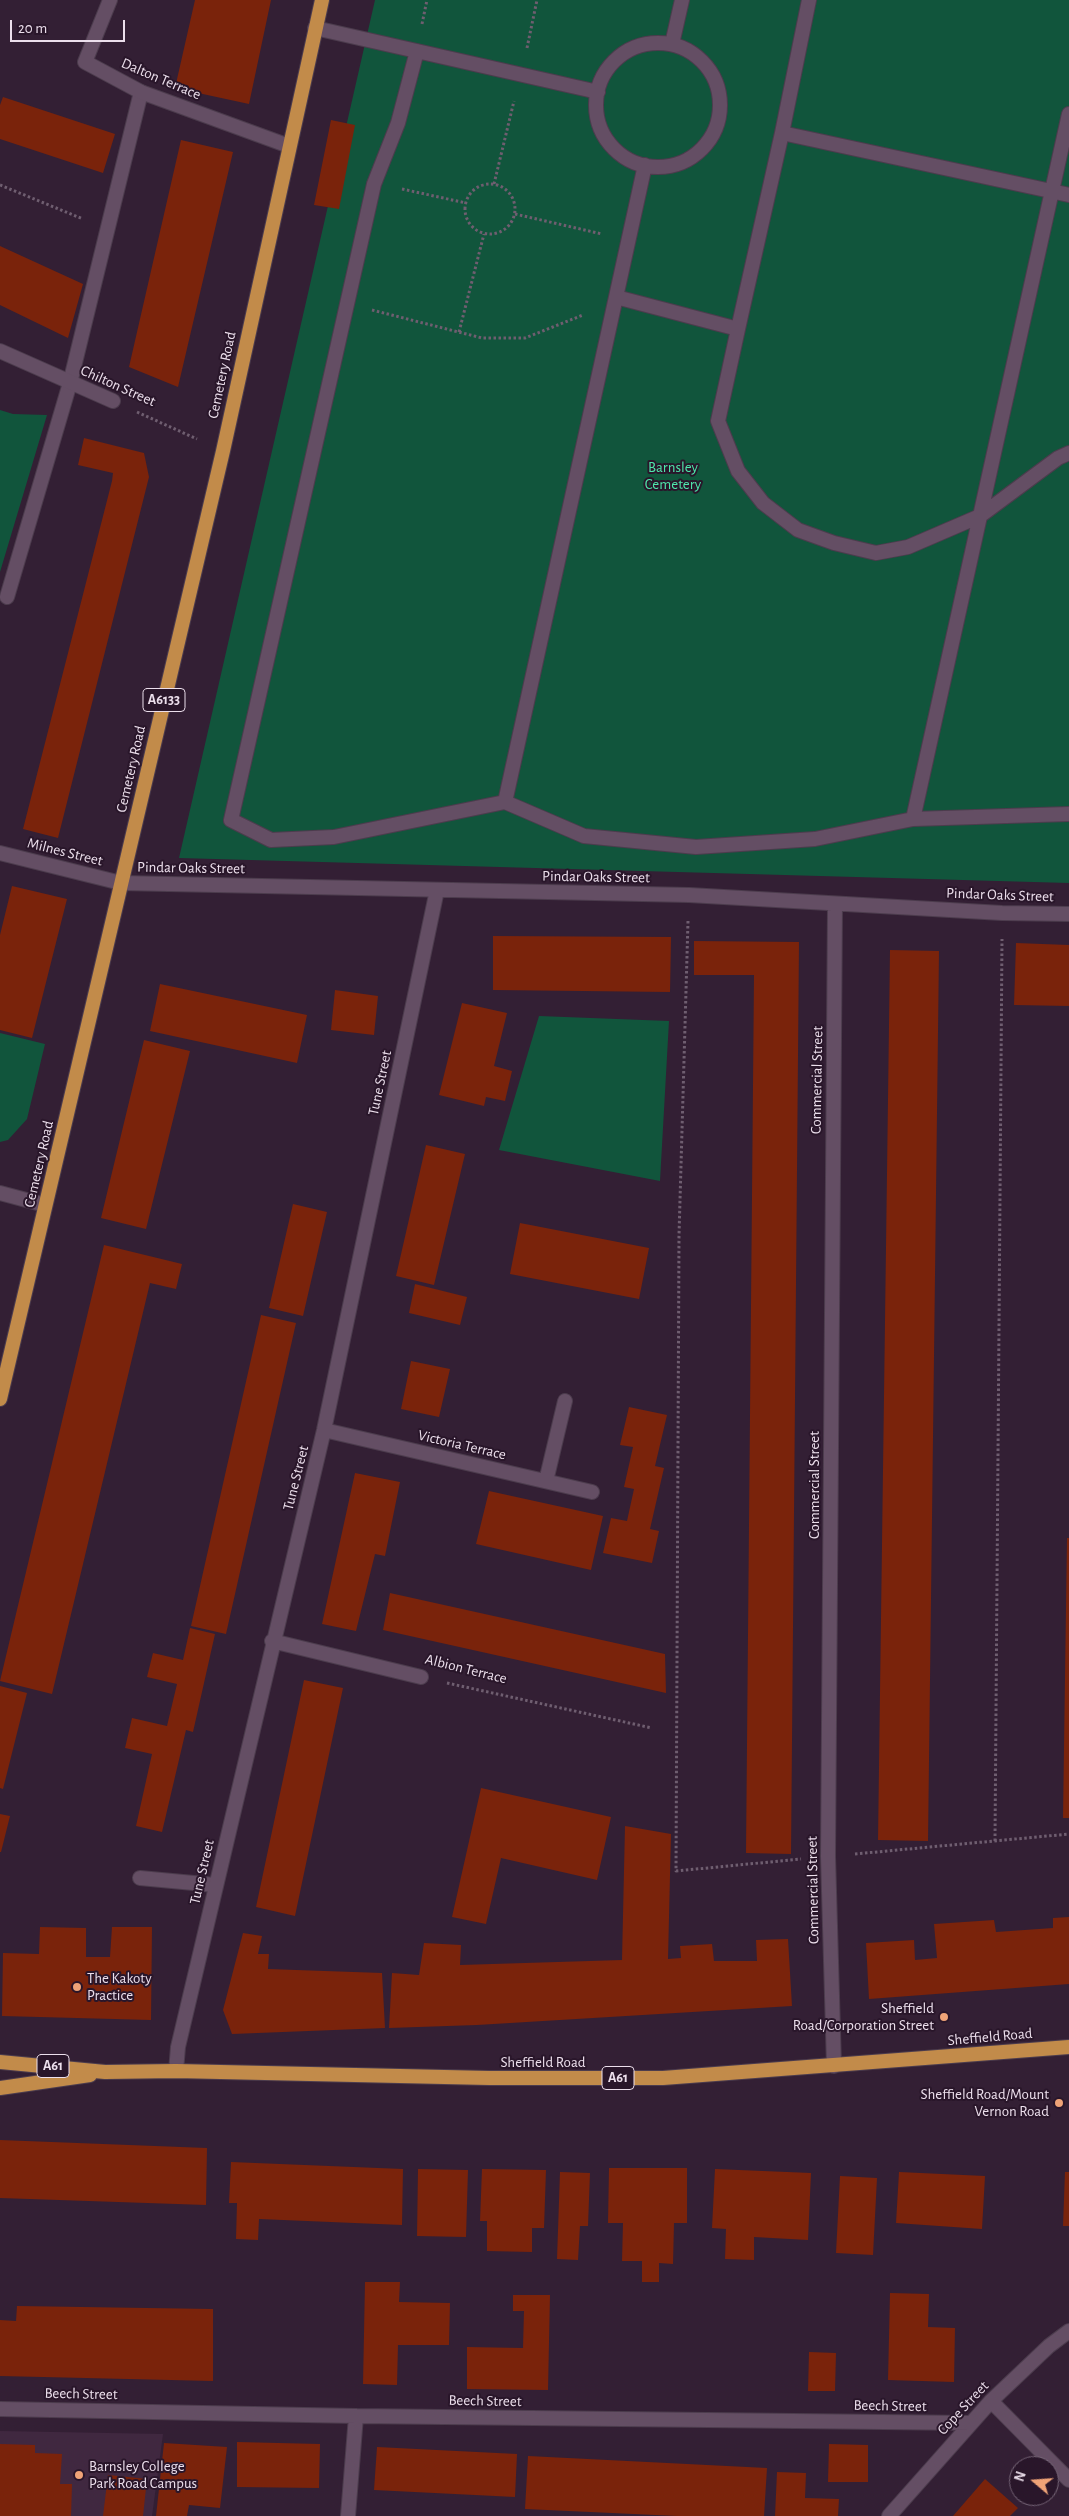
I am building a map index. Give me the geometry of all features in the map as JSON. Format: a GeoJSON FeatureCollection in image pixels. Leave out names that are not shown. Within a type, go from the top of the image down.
{"type":"FeatureCollection","features":[{"type":"Feature","properties":{"kind":"highway","name":"Cemetery Road"},"geometry":{"type":"LineString","coordinates":[[0,1399],[222,451],[288,146],[322,0]]}},
{"type":"Feature","properties":{"kind":"highway","name":"Sheffield Road"},"geometry":{"type":"LineString","coordinates":[[0,2062],[105,2072],[176,2071],[313,2076],[663,2078],[1069,2047]]}},
{"type":"Feature","properties":{"kind":"highway","name":"Sheffield Road"},"geometry":{"type":"LineString","coordinates":[[0,2088],[105,2072]]}},
{"type":"Feature","properties":{"kind":"street","name":"Dalton Terrace"},"geometry":{"type":"LineString","coordinates":[[110,0],[85,62],[141,92],[288,146]]}},
{"type":"Feature","properties":{"kind":"street"},"geometry":{"type":"LineString","coordinates":[[672,44],[682,0]]}},
{"type":"Feature","properties":{"kind":"street"},"geometry":{"type":"LineString","coordinates":[[809,0],[782,134],[718,421],[738,471],[764,503],[798,530],[834,543],[876,553],[908,547],[980,516],[1058,458],[1069,453]]}},
{"type":"Feature","properties":{"kind":"street"},"geometry":{"type":"LineString","coordinates":[[315,28],[598,92]]}},
{"type":"Feature","properties":{"kind":"street"},"geometry":{"type":"LineString","coordinates":[[653,43],[672,44],[690,52],[705,64],[716,81],[720,101],[718,123],[708,141],[693,156],[674,165],[653,167],[632,162],[616,150],[603,133],[597,113],[598,92],[605,74],[617,58],[634,48],[653,43]]}},
{"type":"Feature","properties":{"kind":"street"},"geometry":{"type":"LineString","coordinates":[[417,51],[398,123],[374,184],[231,820],[271,840],[334,837],[505,802],[584,836],[696,847],[815,839],[913,819],[1069,814]]}},
{"type":"Feature","properties":{"kind":"street"},"geometry":{"type":"LineString","coordinates":[[7,597],[70,383],[141,92]]}},
{"type":"Feature","properties":{"kind":"street"},"geometry":{"type":"LineString","coordinates":[[913,819],[1069,114]]}},
{"type":"Feature","properties":{"kind":"street"},"geometry":{"type":"LineString","coordinates":[[782,134],[1069,195]]}},
{"type":"Feature","properties":{"kind":"street"},"geometry":{"type":"LineString","coordinates":[[505,802],[645,165]]}},
{"type":"Feature","properties":{"kind":"street"},"geometry":{"type":"LineString","coordinates":[[616,298],[738,329]]}},
{"type":"Feature","properties":{"kind":"street","name":"Chilton Street"},"geometry":{"type":"LineString","coordinates":[[0,351],[113,401]]}},
{"type":"Feature","properties":{"kind":"street","name":"Milnes Street"},"geometry":{"type":"LineString","coordinates":[[0,853],[121,883]]}},
{"type":"Feature","properties":{"kind":"street","name":"Pindar Oaks Street"},"geometry":{"type":"LineString","coordinates":[[121,883],[689,895],[1002,913],[1069,914]]}},
{"type":"Feature","properties":{"kind":"street","name":"Tune Street"},"geometry":{"type":"LineString","coordinates":[[176,2071],[178,2047],[272,1641],[324,1430],[437,890]]}},
{"type":"Feature","properties":{"kind":"street","name":"Commercial Street"},"geometry":{"type":"LineString","coordinates":[[834,2066],[828,1856],[835,904]]}},
{"type":"Feature","properties":{"kind":"street"},"geometry":{"type":"LineString","coordinates":[[0,1194],[46,1205]]}},
{"type":"Feature","properties":{"kind":"street"},"geometry":{"type":"LineString","coordinates":[[546,1481],[565,1401]]}},
{"type":"Feature","properties":{"kind":"street","name":"Victoria Terrace"},"geometry":{"type":"LineString","coordinates":[[324,1430],[592,1492]]}},
{"type":"Feature","properties":{"kind":"street","name":"Albion Terrace"},"geometry":{"type":"LineString","coordinates":[[272,1641],[420,1677]]}},
{"type":"Feature","properties":{"kind":"street"},"geometry":{"type":"LineString","coordinates":[[140,1878],[216,1885]]}},
{"type":"Feature","properties":{"kind":"street","name":"Cope Street"},"geometry":{"type":"LineString","coordinates":[[889,2516],[991,2400],[1049,2346],[1069,2331]]}},
{"type":"Feature","properties":{"kind":"street"},"geometry":{"type":"LineString","coordinates":[[991,2400],[1069,2480]]}},
{"type":"Feature","properties":{"kind":"street","name":"Beech Street"},"geometry":{"type":"LineString","coordinates":[[0,2408],[356,2416],[970,2423]]}},
{"type":"Feature","properties":{"kind":"street"},"geometry":{"type":"LineString","coordinates":[[348,2516],[356,2416]]}},
{"type":"Feature","properties":{"kind":"path"},"geometry":{"type":"LineString","coordinates":[[494,184],[537,0]]}},
{"type":"Feature","properties":{"kind":"path"},"geometry":{"type":"LineString","coordinates":[[374,184],[466,203]]}},
{"type":"Feature","properties":{"kind":"path"},"geometry":{"type":"LineString","coordinates":[[486,184],[494,184],[508,191],[514,198],[515,214],[507,228],[492,235],[484,234],[470,225],[466,218],[466,203],[473,190],[486,184]]}},
{"type":"Feature","properties":{"kind":"path"},"geometry":{"type":"LineString","coordinates":[[0,185],[108,229]]}},
{"type":"Feature","properties":{"kind":"path"},"geometry":{"type":"LineString","coordinates":[[515,214],[628,240]]}},
{"type":"Feature","properties":{"kind":"path"},"geometry":{"type":"LineString","coordinates":[[459,332],[484,234]]}},
{"type":"Feature","properties":{"kind":"path"},"geometry":{"type":"LineString","coordinates":[[347,304],[482,338],[525,338],[583,315],[616,298]]}},
{"type":"Feature","properties":{"kind":"path","name":"Chilton Street"},"geometry":{"type":"LineString","coordinates":[[113,401],[222,451]]}},
{"type":"Feature","properties":{"kind":"path"},"geometry":{"type":"LineString","coordinates":[[689,895],[679,1235],[676,1871],[1069,1834]]}},
{"type":"Feature","properties":{"kind":"path"},"geometry":{"type":"LineString","coordinates":[[995,1841],[1002,913]]}},
{"type":"Feature","properties":{"kind":"path","name":"Albion Terrace"},"geometry":{"type":"LineString","coordinates":[[420,1677],[652,1728]]}},
{"type":"Feature","properties":{"kind":"shaded area","name":"Barnsley College Park Road Campus"},"geometry":{"type":"Polygon","coordinates":[[[0,2431],[163,2434],[152,2516],[0,2516],[0,2431]]]}},
{"type":"Feature","properties":{"kind":"green space","name":"Barnsley Cemetery"},"geometry":{"type":"Polygon","coordinates":[[[375,0],[1069,0],[1069,883],[179,858],[375,0]]]}},
{"type":"Feature","properties":{"kind":"green space"},"geometry":{"type":"Polygon","coordinates":[[[0,410],[13,414],[47,415],[0,572],[0,410]]]}},
{"type":"Feature","properties":{"kind":"green space"},"geometry":{"type":"Polygon","coordinates":[[[539,1016],[669,1021],[660,1181],[499,1150],[539,1016]]]}},
{"type":"Feature","properties":{"kind":"green space"},"geometry":{"type":"Polygon","coordinates":[[[0,1033],[45,1044],[27,1119],[8,1140],[0,1142],[0,1033]]]}},
{"type":"Feature","properties":{"kind":"building"},"geometry":{"type":"Polygon","coordinates":[[[195,0],[271,0],[249,104],[175,88],[195,0]]]}},
{"type":"Feature","properties":{"kind":"building"},"geometry":{"type":"Polygon","coordinates":[[[3,97],[115,134],[103,173],[0,139],[0,105],[3,97]]]}},
{"type":"Feature","properties":{"kind":"building"},"geometry":{"type":"Polygon","coordinates":[[[331,120],[355,125],[339,209],[314,205],[331,120]]]}},
{"type":"Feature","properties":{"kind":"building"},"geometry":{"type":"Polygon","coordinates":[[[181,140],[233,152],[178,387],[129,367],[181,140]]]}},
{"type":"Feature","properties":{"kind":"building"},"geometry":{"type":"Polygon","coordinates":[[[0,246],[83,284],[68,338],[0,305],[0,246]]]}},
{"type":"Feature","properties":{"kind":"building"},"geometry":{"type":"Polygon","coordinates":[[[84,438],[144,453],[149,477],[58,838],[23,829],[112,481],[113,473],[78,465],[84,438]]]}},
{"type":"Feature","properties":{"kind":"building"},"geometry":{"type":"Polygon","coordinates":[[[12,886],[67,899],[32,1038],[0,1030],[0,935],[12,886]]]}},
{"type":"Feature","properties":{"kind":"building"},"geometry":{"type":"Polygon","coordinates":[[[493,936],[671,937],[670,992],[493,990],[493,936]]]}},
{"type":"Feature","properties":{"kind":"building"},"geometry":{"type":"Polygon","coordinates":[[[694,941],[799,942],[791,1854],[746,1853],[754,975],[694,975],[694,941]]]}},
{"type":"Feature","properties":{"kind":"building"},"geometry":{"type":"Polygon","coordinates":[[[1016,943],[1069,945],[1069,1006],[1014,1005],[1016,943]]]}},
{"type":"Feature","properties":{"kind":"building"},"geometry":{"type":"Polygon","coordinates":[[[890,950],[939,951],[928,1841],[878,1840],[890,950]]]}},
{"type":"Feature","properties":{"kind":"building"},"geometry":{"type":"Polygon","coordinates":[[[160,984],[307,1015],[297,1063],[150,1031],[160,984]]]}},
{"type":"Feature","properties":{"kind":"building"},"geometry":{"type":"Polygon","coordinates":[[[335,990],[378,996],[374,1035],[331,1030],[335,990]]]}},
{"type":"Feature","properties":{"kind":"building"},"geometry":{"type":"Polygon","coordinates":[[[462,1003],[507,1013],[494,1066],[512,1071],[505,1101],[486,1097],[484,1106],[439,1095],[462,1003]]]}},
{"type":"Feature","properties":{"kind":"building"},"geometry":{"type":"Polygon","coordinates":[[[144,1040],[190,1051],[146,1229],[101,1218],[144,1040]]]}},
{"type":"Feature","properties":{"kind":"building"},"geometry":{"type":"Polygon","coordinates":[[[426,1145],[465,1154],[434,1285],[396,1276],[426,1145]]]}},
{"type":"Feature","properties":{"kind":"building"},"geometry":{"type":"Polygon","coordinates":[[[293,1204],[327,1212],[303,1316],[269,1308],[293,1204]]]}},
{"type":"Feature","properties":{"kind":"building"},"geometry":{"type":"Polygon","coordinates":[[[520,1223],[649,1248],[639,1299],[510,1274],[520,1223]]]}},
{"type":"Feature","properties":{"kind":"building"},"geometry":{"type":"Polygon","coordinates":[[[104,1245],[182,1264],[176,1289],[150,1283],[52,1694],[0,1681],[104,1245]]]}},
{"type":"Feature","properties":{"kind":"building"},"geometry":{"type":"Polygon","coordinates":[[[415,1284],[467,1297],[460,1325],[409,1313],[415,1284]]]}},
{"type":"Feature","properties":{"kind":"building"},"geometry":{"type":"Polygon","coordinates":[[[261,1315],[296,1323],[226,1634],[191,1626],[261,1315]]]}},
{"type":"Feature","properties":{"kind":"building"},"geometry":{"type":"Polygon","coordinates":[[[411,1361],[450,1369],[439,1417],[401,1409],[411,1361]]]}},
{"type":"Feature","properties":{"kind":"building"},"geometry":{"type":"Polygon","coordinates":[[[629,1407],[667,1415],[655,1466],[664,1468],[650,1529],[659,1531],[652,1563],[603,1553],[611,1518],[627,1521],[634,1489],[624,1487],[633,1447],[620,1445],[629,1407]]]}},
{"type":"Feature","properties":{"kind":"building"},"geometry":{"type":"Polygon","coordinates":[[[355,1473],[400,1482],[385,1556],[375,1554],[356,1631],[322,1624],[355,1473]]]}},
{"type":"Feature","properties":{"kind":"building"},"geometry":{"type":"Polygon","coordinates":[[[489,1491],[603,1516],[591,1570],[476,1544],[489,1491]]]}},
{"type":"Feature","properties":{"kind":"building"},"geometry":{"type":"Polygon","coordinates":[[[1067,1538],[1069,1538],[1069,1818],[1063,1818],[1067,1538]]]}},
{"type":"Feature","properties":{"kind":"building"},"geometry":{"type":"Polygon","coordinates":[[[390,1593],[665,1654],[666,1693],[383,1630],[390,1593]]]}},
{"type":"Feature","properties":{"kind":"building"},"geometry":{"type":"Polygon","coordinates":[[[190,1628],[215,1634],[193,1732],[186,1730],[162,1832],[136,1826],[152,1754],[125,1748],[132,1718],[167,1726],[177,1684],[147,1677],[153,1653],[183,1660],[190,1628]]]}},
{"type":"Feature","properties":{"kind":"building"},"geometry":{"type":"Polygon","coordinates":[[[304,1680],[343,1688],[295,1916],[256,1907],[304,1680]]]}},
{"type":"Feature","properties":{"kind":"building"},"geometry":{"type":"Polygon","coordinates":[[[0,1686],[27,1693],[3,1789],[0,1788],[0,1686]]]}},
{"type":"Feature","properties":{"kind":"building"},"geometry":{"type":"Polygon","coordinates":[[[481,1788],[611,1817],[597,1880],[501,1858],[486,1924],[452,1917],[481,1788]]]}},
{"type":"Feature","properties":{"kind":"building"},"geometry":{"type":"Polygon","coordinates":[[[0,1814],[10,1816],[1,1852],[0,1852],[0,1814]]]}},
{"type":"Feature","properties":{"kind":"building"},"geometry":{"type":"Polygon","coordinates":[[[625,1826],[671,1834],[668,1959],[681,1958],[680,1946],[712,1944],[714,1961],[757,1961],[756,1940],[788,1939],[792,2006],[477,2025],[389,2028],[392,1973],[419,1975],[424,1943],[461,1945],[460,1965],[622,1960],[625,1826]]]}},
{"type":"Feature","properties":{"kind":"building"},"geometry":{"type":"Polygon","coordinates":[[[1069,1917],[1069,1984],[869,1999],[866,1943],[914,1940],[915,1960],[937,1958],[934,1924],[994,1920],[996,1932],[1053,1928],[1053,1918],[1069,1917]]]}},
{"type":"Feature","properties":{"kind":"building","name":"The Kakoty Practice"},"geometry":{"type":"Polygon","coordinates":[[[40,1927],[86,1928],[86,1957],[110,1957],[112,1927],[152,1927],[151,2020],[2,2016],[3,1953],[39,1954],[40,1927]]]}},
{"type":"Feature","properties":{"kind":"building"},"geometry":{"type":"Polygon","coordinates":[[[243,1933],[262,1936],[258,1954],[269,1954],[268,1969],[382,1973],[385,2028],[232,2034],[223,2010],[243,1933]]]}},
{"type":"Feature","properties":{"kind":"building"},"geometry":{"type":"Polygon","coordinates":[[[0,2140],[207,2148],[206,2205],[0,2198],[0,2140]]]}},
{"type":"Feature","properties":{"kind":"building"},"geometry":{"type":"Polygon","coordinates":[[[231,2162],[403,2169],[402,2225],[259,2219],[258,2240],[236,2239],[237,2203],[229,2203],[231,2162]]]}},
{"type":"Feature","properties":{"kind":"building"},"geometry":{"type":"Polygon","coordinates":[[[609,2168],[687,2168],[687,2223],[674,2223],[673,2264],[659,2263],[659,2282],[642,2282],[642,2261],[622,2261],[623,2223],[608,2223],[609,2168]]]}},
{"type":"Feature","properties":{"kind":"building"},"geometry":{"type":"Polygon","coordinates":[[[418,2169],[468,2170],[466,2237],[417,2236],[418,2169]]]}},
{"type":"Feature","properties":{"kind":"building"},"geometry":{"type":"Polygon","coordinates":[[[482,2169],[546,2170],[544,2228],[532,2228],[532,2252],[487,2251],[487,2221],[480,2221],[482,2169]]]}},
{"type":"Feature","properties":{"kind":"building"},"geometry":{"type":"Polygon","coordinates":[[[715,2169],[811,2173],[808,2240],[754,2237],[754,2260],[725,2259],[726,2229],[712,2228],[715,2169]]]}},
{"type":"Feature","properties":{"kind":"building"},"geometry":{"type":"Polygon","coordinates":[[[560,2172],[590,2173],[588,2226],[580,2226],[578,2260],[557,2259],[560,2172]]]}},
{"type":"Feature","properties":{"kind":"building"},"geometry":{"type":"Polygon","coordinates":[[[899,2172],[985,2176],[982,2229],[896,2223],[899,2172]]]}},
{"type":"Feature","properties":{"kind":"building"},"geometry":{"type":"Polygon","coordinates":[[[1065,2172],[1069,2172],[1069,2226],[1063,2226],[1065,2172]]]}},
{"type":"Feature","properties":{"kind":"building"},"geometry":{"type":"Polygon","coordinates":[[[840,2176],[877,2178],[873,2255],[836,2253],[840,2176]]]}},
{"type":"Feature","properties":{"kind":"building"},"geometry":{"type":"Polygon","coordinates":[[[365,2282],[400,2282],[399,2302],[450,2303],[449,2345],[398,2345],[397,2385],[363,2384],[365,2282]]]}},
{"type":"Feature","properties":{"kind":"building"},"geometry":{"type":"Polygon","coordinates":[[[890,2293],[929,2294],[928,2327],[955,2328],[954,2382],[888,2380],[890,2293]]]}},
{"type":"Feature","properties":{"kind":"building"},"geometry":{"type":"Polygon","coordinates":[[[513,2295],[550,2295],[548,2390],[467,2389],[467,2347],[523,2348],[524,2311],[513,2311],[513,2295]]]}},
{"type":"Feature","properties":{"kind":"building"},"geometry":{"type":"Polygon","coordinates":[[[17,2306],[213,2309],[213,2381],[0,2376],[0,2320],[16,2321],[17,2306]]]}},
{"type":"Feature","properties":{"kind":"building"},"geometry":{"type":"Polygon","coordinates":[[[809,2352],[836,2353],[835,2391],[808,2391],[809,2352]]]}},
{"type":"Feature","properties":{"kind":"building"},"geometry":{"type":"Polygon","coordinates":[[[237,2442],[320,2444],[319,2488],[237,2487],[237,2442]]]}},
{"type":"Feature","properties":{"kind":"building"},"geometry":{"type":"Polygon","coordinates":[[[164,2443],[227,2447],[220,2508],[189,2505],[187,2516],[156,2516],[164,2443]]]}},
{"type":"Feature","properties":{"kind":"building"},"geometry":{"type":"Polygon","coordinates":[[[0,2444],[35,2445],[35,2453],[62,2454],[60,2484],[72,2484],[71,2516],[0,2516],[0,2444]]]}},
{"type":"Feature","properties":{"kind":"building"},"geometry":{"type":"Polygon","coordinates":[[[829,2444],[868,2445],[868,2482],[828,2482],[829,2444]]]}},
{"type":"Feature","properties":{"kind":"building"},"geometry":{"type":"Polygon","coordinates":[[[377,2447],[517,2454],[515,2497],[374,2490],[377,2447]]]}},
{"type":"Feature","properties":{"kind":"building"},"geometry":{"type":"Polygon","coordinates":[[[528,2456],[767,2468],[764,2516],[677,2516],[525,2509],[528,2456]]]}},
{"type":"Feature","properties":{"kind":"building"},"geometry":{"type":"Polygon","coordinates":[[[777,2472],[806,2473],[805,2498],[839,2499],[838,2516],[775,2516],[777,2472]]]}},
{"type":"Feature","properties":{"kind":"building"},"geometry":{"type":"Polygon","coordinates":[[[108,2475],[147,2479],[143,2516],[103,2516],[108,2475]]]}},
{"type":"Feature","properties":{"kind":"building"},"geometry":{"type":"Polygon","coordinates":[[[985,2479],[1009,2500],[1009,2506],[1018,2508],[1010,2516],[953,2516],[985,2479]]]}},
{"type":"Feature","properties":{"kind":"place","name":"The Kakoty Practice"},"geometry":{"type":"Point","coordinates":[77,1987]}},
{"type":"Feature","properties":{"kind":"place","name":"Sheffield Road/Corporation Street"},"geometry":{"type":"Point","coordinates":[944,2017]}},
{"type":"Feature","properties":{"kind":"place","name":"Sheffield Road/Mount Vernon Road"},"geometry":{"type":"Point","coordinates":[1059,2103]}},
{"type":"Feature","properties":{"kind":"place","name":"Barnsley College Park Road Campus"},"geometry":{"type":"Point","coordinates":[79,2475]}}]}
